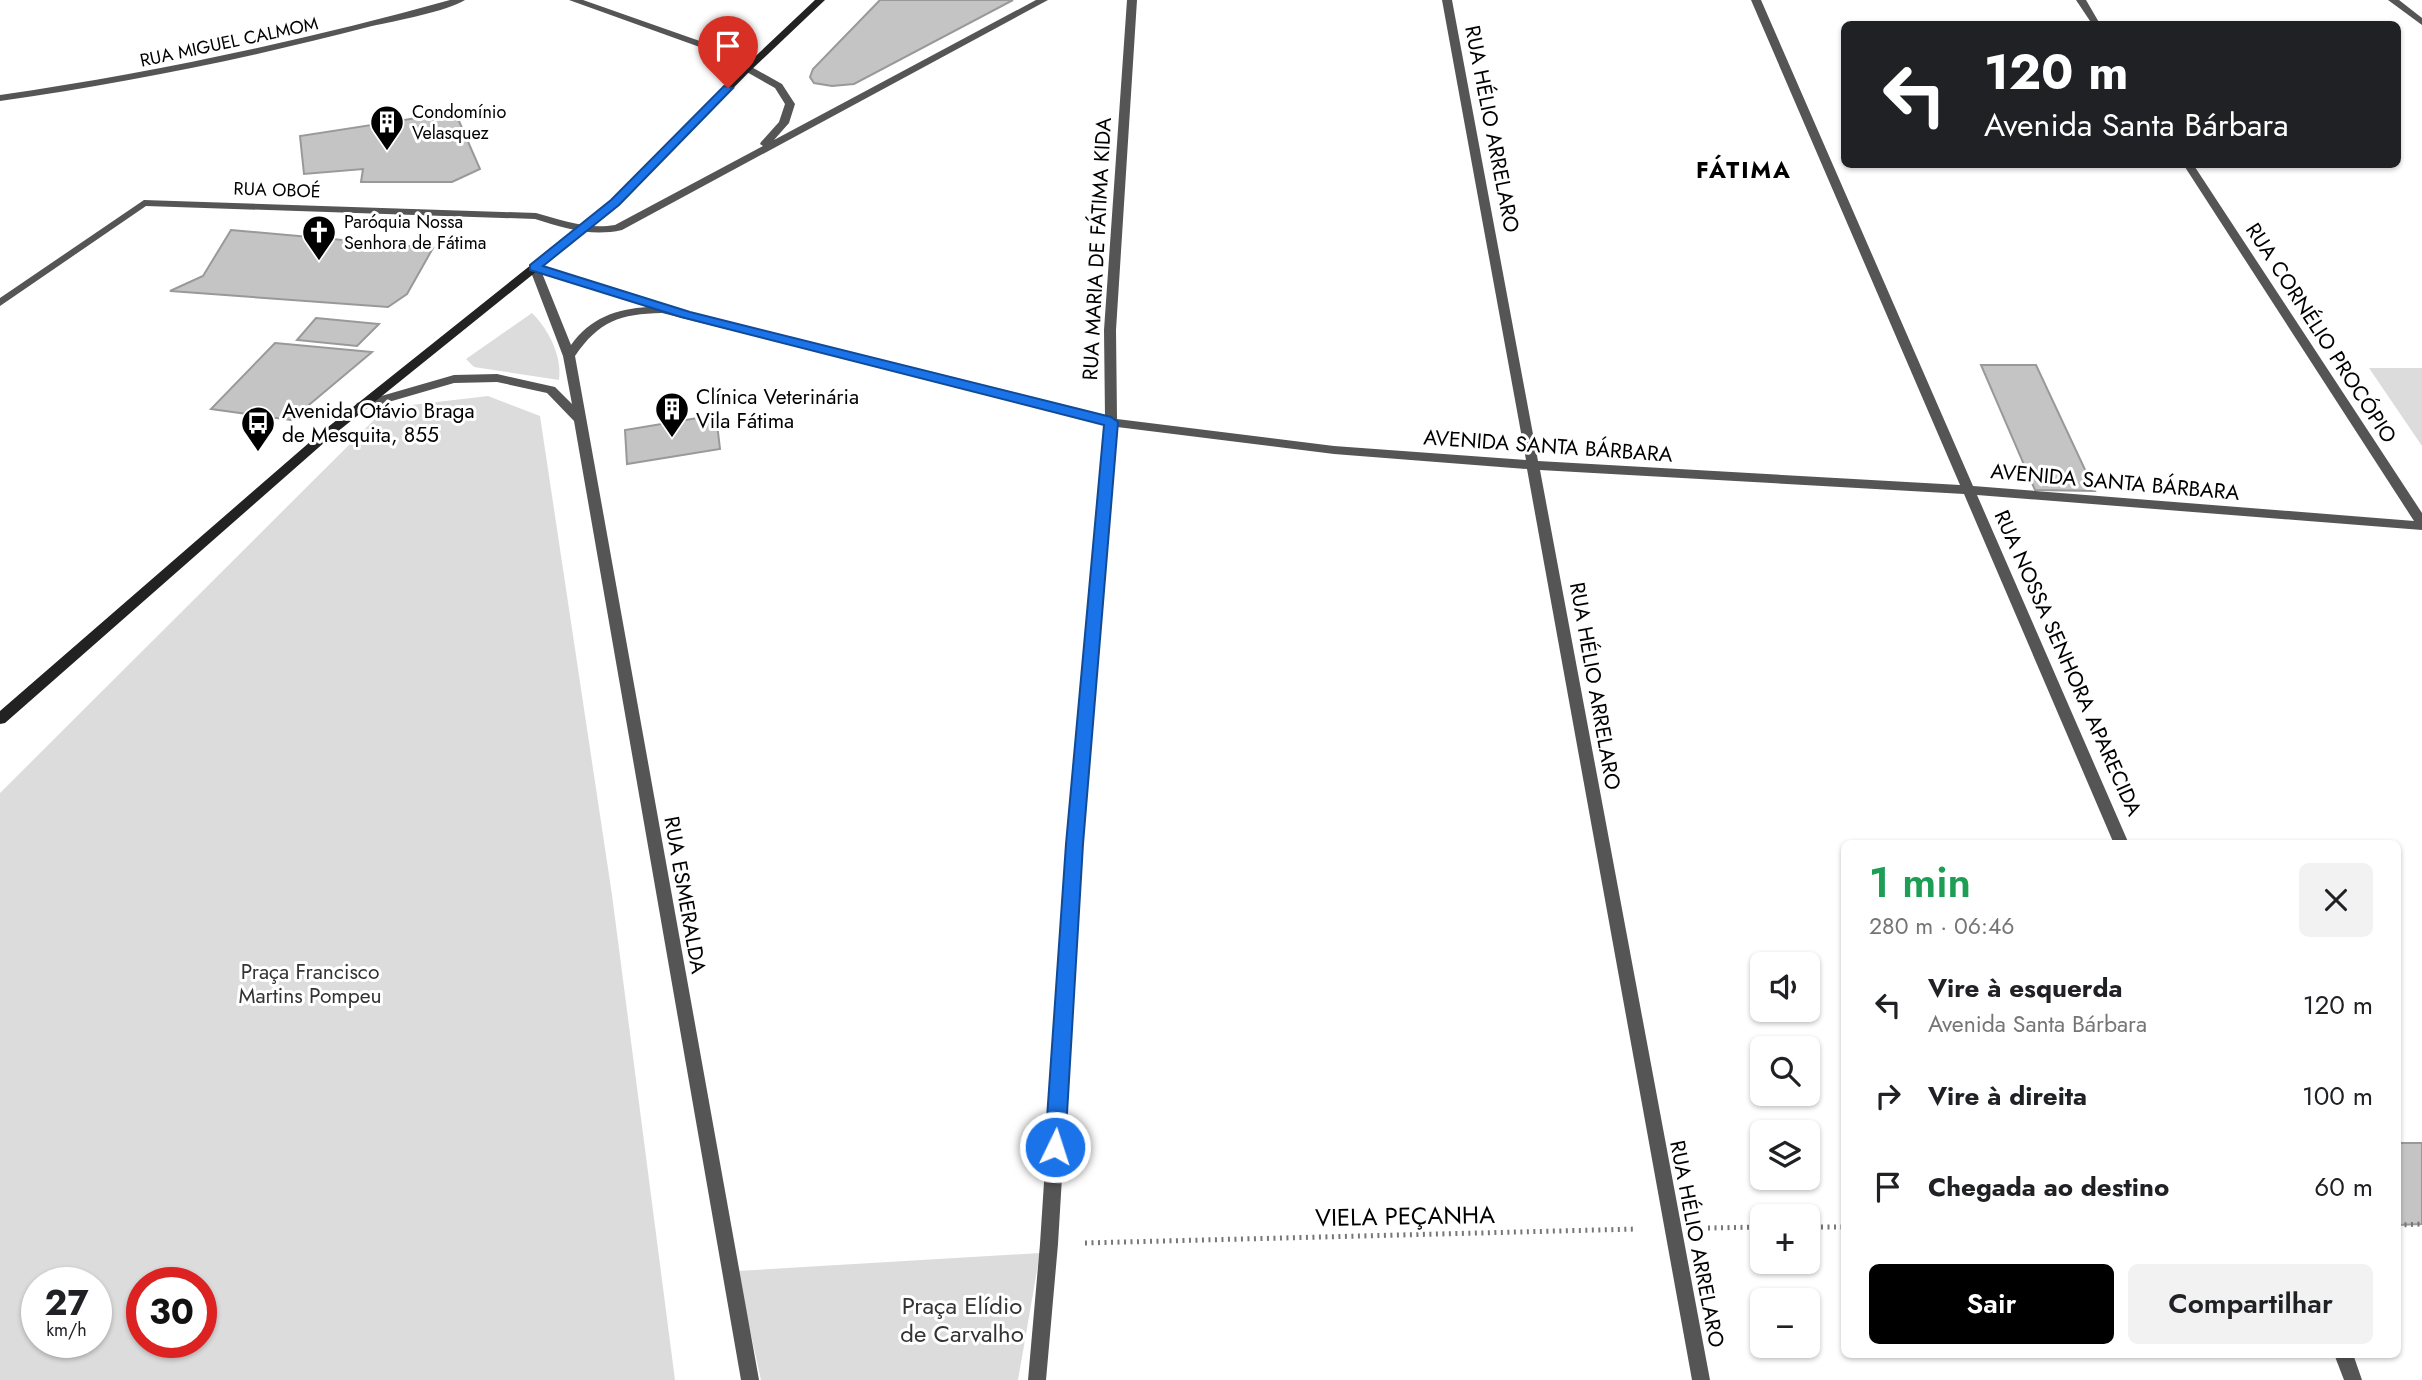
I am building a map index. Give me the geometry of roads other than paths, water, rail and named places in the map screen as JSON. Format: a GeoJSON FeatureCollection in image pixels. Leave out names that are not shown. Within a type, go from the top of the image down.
{"type":"FeatureCollection","features":[{"type":"Feature","properties":{"kind":"main road"},"geometry":{"type":"LineString","coordinates":[[0,719],[360,406],[615,202],[820,0]]}},
{"type":"Feature","properties":{"kind":"street","name":"RUA MIGUEL CALMOM"},"geometry":{"type":"LineString","coordinates":[[0,98],[195,67],[332,37],[460,0]]}},
{"type":"Feature","properties":{"kind":"street"},"geometry":{"type":"LineString","coordinates":[[574,0],[711,48],[779,86],[790,104],[784,123],[759,151]]}},
{"type":"Feature","properties":{"kind":"street","name":"RUA OBOÉ"},"geometry":{"type":"LineString","coordinates":[[0,303],[144,203],[536,216],[583,229],[601,231],[618,228],[1043,0]]}},
{"type":"Feature","properties":{"kind":"street","name":"RUA MARIA DE FÁTIMA KIDA"},"geometry":{"type":"LineString","coordinates":[[1037,1380],[1049,1244],[1074,844],[1111,422],[1110,330],[1132,0]]}},
{"type":"Feature","properties":{"kind":"street","name":"RUA HÉLIO ARRELARO"},"geometry":{"type":"LineString","coordinates":[[1447,0],[1701,1380]]}},
{"type":"Feature","properties":{"kind":"street","name":"RUA NOSSA SENHORA APARECIDA"},"geometry":{"type":"LineString","coordinates":[[1756,0],[2120,840]]}},
{"type":"Feature","properties":{"kind":"street"},"geometry":{"type":"LineString","coordinates":[[2081,0],[2094,21]]}},
{"type":"Feature","properties":{"kind":"street"},"geometry":{"type":"LineString","coordinates":[[2393,0],[2418,20],[2422,30]]}},
{"type":"Feature","properties":{"kind":"street","name":"RUA CORNÉLIO PROCÓPIO"},"geometry":{"type":"LineString","coordinates":[[2192,168],[2422,525]]}},
{"type":"Feature","properties":{"kind":"street","name":"AVENIDA SANTA BÁRBARA"},"geometry":{"type":"LineString","coordinates":[[534,267],[686,314],[1111,422],[1334,450],[1533,465],[1967,490],[2422,525]]}},
{"type":"Feature","properties":{"kind":"street","name":"RUA ESMERALDA"},"geometry":{"type":"LineString","coordinates":[[534,267],[569,356],[750,1380]]}},
{"type":"Feature","properties":{"kind":"street","name":"AVENIDA SANTA BÁRBARA"},"geometry":{"type":"LineString","coordinates":[[569,356],[581,336],[594,324],[614,314],[650,310],[686,314]]}},
{"type":"Feature","properties":{"kind":"street"},"geometry":{"type":"LineString","coordinates":[[360,406],[454,379],[497,378],[551,390],[578,418]]}},
{"type":"Feature","properties":{"kind":"street"},"geometry":{"type":"LineString","coordinates":[[2345,1358],[2353,1380]]}},
{"type":"Feature","properties":{"kind":"place","name":"Condomínio Velasquez"},"geometry":{"type":"Point","coordinates":[387,152]}},
{"type":"Feature","properties":{"kind":"place","name":"Paróquia Nossa Senhora de Fátima"},"geometry":{"type":"Point","coordinates":[319,262]}},
{"type":"Feature","properties":{"kind":"place","name":"Clínica Veterinária Vila Fátima"},"geometry":{"type":"Point","coordinates":[672,439]}},
{"type":"Feature","properties":{"kind":"place","name":"Avenida Otávio Braga de Mesquita, 855"},"geometry":{"type":"Point","coordinates":[258,453]}},
{"type":"Feature","properties":{"kind":"district","name":"FÁTIMA"},"geometry":{"type":"Point","coordinates":[1744,170]}},
{"type":"Feature","properties":{"kind":"park label","name":"Praça Francisco Martins Pompeu"},"geometry":{"type":"Point","coordinates":[310,984]}},
{"type":"Feature","properties":{"kind":"park label","name":"Praça Elídio de Carvalho"},"geometry":{"type":"Point","coordinates":[962,1319]}}]}
